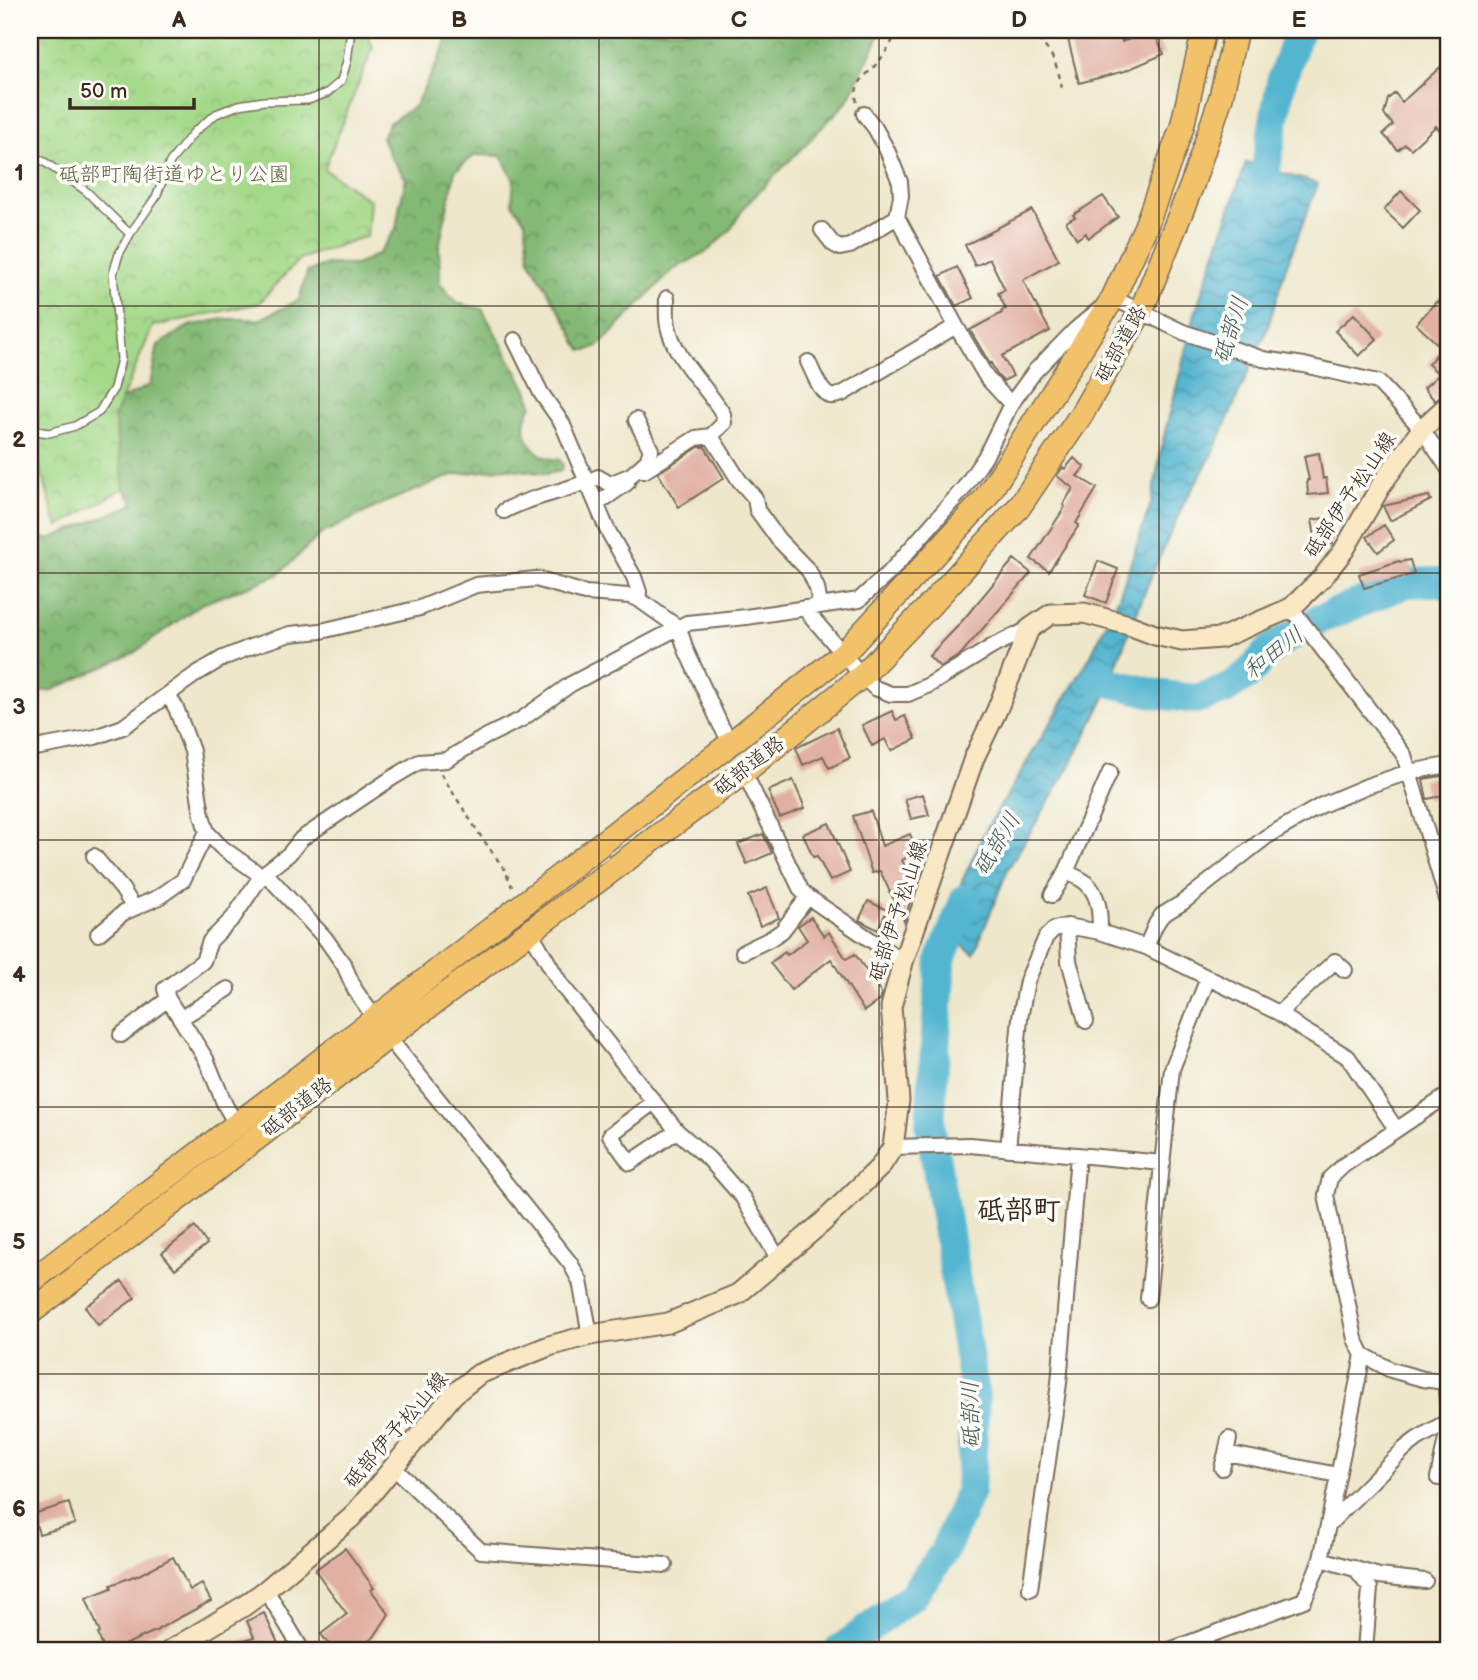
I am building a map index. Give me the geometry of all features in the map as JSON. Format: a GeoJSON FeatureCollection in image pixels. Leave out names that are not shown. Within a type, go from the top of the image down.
{"type":"FeatureCollection","features":[{"type":"Feature","properties":{"kind":"highway","name":"砥部道路"},"geometry":{"type":"LineString","coordinates":[[30,1313],[382,1028],[521,905],[844,653],[985,499],[1113,298],[1146,226],[1182,127],[1204,30]]}},
{"type":"Feature","properties":{"kind":"highway","name":"砥部道路"},"geometry":{"type":"LineString","coordinates":[[30,1282],[236,1124],[530,931],[744,772],[862,676],[1019,507],[1081,415],[1142,311],[1192,185],[1221,97],[1236,30]]}},
{"type":"Feature","properties":{"kind":"main road","name":"砥部伊予松山線"},"geometry":{"type":"LineString","coordinates":[[171,1650],[266,1590],[352,1517],[454,1394],[478,1374],[549,1346],[590,1335],[668,1323],[738,1294],[823,1222],[880,1167],[893,1147],[899,1100],[891,1007],[903,962],[974,758],[997,710],[1029,629],[1051,614],[1084,613],[1182,641],[1221,638],[1294,611],[1344,550],[1383,482],[1422,429],[1448,405]]}},
{"type":"Feature","properties":{"kind":"street"},"geometry":{"type":"LineString","coordinates":[[864,114],[887,150],[900,182],[901,196],[897,217],[987,378],[1011,404]]}},
{"type":"Feature","properties":{"kind":"street"},"geometry":{"type":"LineString","coordinates":[[822,230],[833,244],[840,248],[850,246],[897,217]]}},
{"type":"Feature","properties":{"kind":"street"},"geometry":{"type":"LineString","coordinates":[[236,1124],[206,1059],[168,999],[165,989],[203,961],[210,941],[233,919],[262,875],[289,853],[301,839],[419,762],[446,760],[522,719],[571,684],[687,623],[859,600],[890,572],[964,488],[985,457],[1011,404],[1035,371],[1076,329],[1113,298],[1183,332],[1263,359],[1304,365],[1378,382],[1422,429],[1448,468]]}},
{"type":"Feature","properties":{"kind":"street"},"geometry":{"type":"LineString","coordinates":[[597,504],[684,445],[696,438],[711,436],[724,423],[723,414],[674,343],[668,325],[667,299]]}},
{"type":"Feature","properties":{"kind":"street"},"geometry":{"type":"LineString","coordinates":[[808,362],[820,385],[829,395],[834,396],[842,394],[956,326]]}},
{"type":"Feature","properties":{"kind":"street"},"geometry":{"type":"LineString","coordinates":[[515,340],[541,393],[562,423],[607,529],[634,577],[639,592],[638,598]]}},
{"type":"Feature","properties":{"kind":"street"},"geometry":{"type":"LineString","coordinates":[[503,511],[521,502],[598,477],[610,484],[631,475],[647,461],[651,450],[636,420]]}},
{"type":"Feature","properties":{"kind":"street"},"geometry":{"type":"LineString","coordinates":[[711,436],[739,480],[755,498],[757,510],[778,539],[809,571],[817,587],[820,605]]}},
{"type":"Feature","properties":{"kind":"street"},"geometry":{"type":"LineString","coordinates":[[30,749],[95,737],[123,727],[196,674],[253,646],[290,634],[321,631],[420,608],[476,585],[536,579],[585,593],[638,598],[679,628],[692,663],[731,743]]}},
{"type":"Feature","properties":{"kind":"street"},"geometry":{"type":"LineString","coordinates":[[804,608],[862,676],[875,688],[891,695],[908,694],[929,685],[995,645],[1029,629]]}},
{"type":"Feature","properties":{"kind":"street"},"geometry":{"type":"LineString","coordinates":[[1294,611],[1404,755],[1448,903]]}},
{"type":"Feature","properties":{"kind":"street"},"geometry":{"type":"LineString","coordinates":[[168,695],[176,708],[192,751],[207,832],[221,847],[256,872],[270,878],[326,938],[344,965],[355,990],[382,1028],[570,1263],[580,1281],[590,1335]]}},
{"type":"Feature","properties":{"kind":"street"},"geometry":{"type":"LineString","coordinates":[[1146,947],[1162,915],[1182,903],[1266,837],[1322,805],[1367,786],[1409,772],[1448,765]]}},
{"type":"Feature","properties":{"kind":"street"},"geometry":{"type":"LineString","coordinates":[[744,772],[801,890],[903,962]]}},
{"type":"Feature","properties":{"kind":"street"},"geometry":{"type":"LineString","coordinates":[[1052,895],[1066,872],[1110,772]]}},
{"type":"Feature","properties":{"kind":"street"},"geometry":{"type":"LineString","coordinates":[[99,934],[123,913],[159,897],[183,880],[207,832]]}},
{"type":"Feature","properties":{"kind":"street"},"geometry":{"type":"LineString","coordinates":[[93,856],[122,889],[134,908]]}},
{"type":"Feature","properties":{"kind":"street"},"geometry":{"type":"LineString","coordinates":[[1066,872],[1085,881],[1093,892],[1099,907],[1100,932]]}},
{"type":"Feature","properties":{"kind":"street"},"geometry":{"type":"LineString","coordinates":[[743,952],[782,931],[808,897]]}},
{"type":"Feature","properties":{"kind":"street"},"geometry":{"type":"LineString","coordinates":[[1068,926],[1069,961],[1086,1021]]}},
{"type":"Feature","properties":{"kind":"street"},"geometry":{"type":"LineString","coordinates":[[1008,1149],[1020,1018],[1027,981],[1046,937],[1054,929],[1068,926],[1100,932],[1146,947],[1279,1013],[1348,1057],[1395,1129]]}},
{"type":"Feature","properties":{"kind":"street"},"geometry":{"type":"LineString","coordinates":[[530,931],[560,983],[677,1131],[709,1159],[743,1198],[779,1261]]}},
{"type":"Feature","properties":{"kind":"street"},"geometry":{"type":"LineString","coordinates":[[1279,1013],[1335,961],[1345,970]]}},
{"type":"Feature","properties":{"kind":"street"},"geometry":{"type":"LineString","coordinates":[[1148,1299],[1172,1069],[1208,978]]}},
{"type":"Feature","properties":{"kind":"street"},"geometry":{"type":"LineString","coordinates":[[181,1018],[228,989]]}},
{"type":"Feature","properties":{"kind":"street"},"geometry":{"type":"LineString","coordinates":[[121,1035],[168,999]]}},
{"type":"Feature","properties":{"kind":"street"},"geometry":{"type":"LineString","coordinates":[[1448,1095],[1344,1165],[1330,1178],[1326,1195],[1355,1339],[1363,1355],[1391,1370],[1423,1379],[1447,1381],[1448,1408]]}},
{"type":"Feature","properties":{"kind":"street"},"geometry":{"type":"LineString","coordinates":[[654,1101],[610,1135],[630,1163],[677,1131]]}},
{"type":"Feature","properties":{"kind":"street"},"geometry":{"type":"LineString","coordinates":[[893,1147],[970,1145],[1163,1163]]}},
{"type":"Feature","properties":{"kind":"street"},"geometry":{"type":"LineString","coordinates":[[1030,1589],[1059,1383],[1078,1155]]}},
{"type":"Feature","properties":{"kind":"street"},"geometry":{"type":"LineString","coordinates":[[1170,1650],[1304,1600],[1321,1559],[1363,1355]]}},
{"type":"Feature","properties":{"kind":"street"},"geometry":{"type":"LineString","coordinates":[[1327,1526],[1404,1449],[1448,1421]]}},
{"type":"Feature","properties":{"kind":"street"},"geometry":{"type":"LineString","coordinates":[[1438,1478],[1448,1428]]}},
{"type":"Feature","properties":{"kind":"street"},"geometry":{"type":"LineString","coordinates":[[1226,1453],[1338,1475]]}},
{"type":"Feature","properties":{"kind":"street"},"geometry":{"type":"LineString","coordinates":[[393,1467],[481,1551],[665,1565]]}},
{"type":"Feature","properties":{"kind":"street"},"geometry":{"type":"LineString","coordinates":[[1321,1559],[1379,1576],[1426,1581]]}},
{"type":"Feature","properties":{"kind":"street"},"geometry":{"type":"LineString","coordinates":[[1354,1568],[1370,1588],[1365,1650]]}},
{"type":"Feature","properties":{"kind":"street"},"geometry":{"type":"LineString","coordinates":[[266,1590],[302,1650]]}},
{"type":"Feature","properties":{"kind":"lane"},"geometry":{"type":"LineString","coordinates":[[30,430],[49,433],[75,426],[99,412],[114,388],[121,359],[113,274],[119,254],[156,197],[170,162],[194,132],[216,114],[239,105],[264,101],[308,100],[327,93],[341,82],[351,38],[349,30]]}},
{"type":"Feature","properties":{"kind":"lane"},"geometry":{"type":"LineString","coordinates":[[30,154],[86,191],[130,234]]}},
{"type":"Feature","properties":{"kind":"path"},"geometry":{"type":"LineString","coordinates":[[864,114],[855,98],[855,92],[860,81],[881,59],[898,30]]}},
{"type":"Feature","properties":{"kind":"path"},"geometry":{"type":"LineString","coordinates":[[1034,30],[1058,69],[1062,89]]}},
{"type":"Feature","properties":{"kind":"path"},"geometry":{"type":"LineString","coordinates":[[432,761],[505,870],[521,905]]}},
{"type":"Feature","properties":{"kind":"green space","name":"砥部町陶街道ゆとり公園"},"geometry":{"type":"Polygon","coordinates":[[[30,30],[365,30],[373,47],[324,169],[370,200],[367,236],[299,259],[259,303],[153,326],[114,417],[124,488],[58,527],[35,451],[30,447],[30,30]]]}},
{"type":"Feature","properties":{"kind":"green space"},"geometry":{"type":"Polygon","coordinates":[[[444,30],[882,30],[846,103],[745,206],[730,230],[709,250],[673,270],[600,345],[589,350],[582,350],[576,342],[530,261],[525,221],[512,203],[514,180],[501,156],[475,155],[455,171],[439,247],[440,284],[457,303],[482,309],[527,390],[532,405],[525,424],[528,439],[540,454],[559,459],[563,465],[561,471],[547,474],[506,468],[453,475],[386,502],[321,534],[278,575],[201,604],[134,653],[53,690],[30,692],[30,536],[50,539],[134,504],[114,473],[106,441],[119,401],[150,385],[158,345],[189,326],[223,319],[261,319],[299,300],[307,272],[327,264],[356,265],[378,254],[396,229],[406,179],[390,156],[382,137],[389,123],[415,106],[449,34],[444,30]]]}},
{"type":"Feature","properties":{"kind":"water"},"geometry":{"type":"Polygon","coordinates":[[[1246,162],[1318,184],[1285,270],[1267,330],[1211,457],[1183,505],[1150,579],[1108,691],[1069,768],[1008,869],[974,954],[941,928],[983,835],[1090,657],[1119,597],[1152,500],[1163,440],[1196,310],[1246,162]]]}},
{"type":"Feature","properties":{"kind":"building"},"geometry":{"type":"Polygon","coordinates":[[[1073,30],[1092,30],[1095,39],[1120,33],[1122,42],[1153,30],[1164,54],[1125,71],[1079,83],[1068,39],[1075,37],[1073,30]]]}},
{"type":"Feature","properties":{"kind":"building"},"geometry":{"type":"Polygon","coordinates":[[[1448,60],[1448,140],[1436,126],[1411,149],[1405,144],[1398,150],[1383,134],[1393,125],[1384,114],[1388,99],[1395,93],[1402,102],[1448,60]]]}},
{"type":"Feature","properties":{"kind":"building"},"geometry":{"type":"Polygon","coordinates":[[[1401,191],[1420,210],[1403,228],[1384,210],[1401,191]]]}},
{"type":"Feature","properties":{"kind":"building"},"geometry":{"type":"Polygon","coordinates":[[[1103,196],[1118,217],[1088,238],[1086,233],[1077,239],[1066,222],[1103,196]]]}},
{"type":"Feature","properties":{"kind":"building"},"geometry":{"type":"Polygon","coordinates":[[[1032,210],[1059,260],[1023,280],[1050,331],[1002,356],[1013,376],[1003,381],[970,330],[1006,309],[998,293],[1005,290],[990,259],[975,266],[965,245],[1032,210]]]}},
{"type":"Feature","properties":{"kind":"building"},"geometry":{"type":"Polygon","coordinates":[[[957,267],[973,298],[956,306],[940,276],[957,267]]]}},
{"type":"Feature","properties":{"kind":"building"},"geometry":{"type":"Polygon","coordinates":[[[1437,301],[1448,312],[1448,371],[1442,377],[1428,364],[1442,348],[1416,324],[1437,301]]]}},
{"type":"Feature","properties":{"kind":"building"},"geometry":{"type":"Polygon","coordinates":[[[1354,314],[1377,339],[1359,356],[1335,331],[1354,314]]]}},
{"type":"Feature","properties":{"kind":"building"},"geometry":{"type":"Polygon","coordinates":[[[1437,376],[1448,389],[1448,393],[1435,401],[1424,388],[1437,376]]]}},
{"type":"Feature","properties":{"kind":"building"},"geometry":{"type":"Polygon","coordinates":[[[699,447],[705,447],[724,478],[679,507],[658,473],[699,447]]]}},
{"type":"Feature","properties":{"kind":"building"},"geometry":{"type":"Polygon","coordinates":[[[1319,453],[1328,493],[1308,495],[1309,480],[1304,456],[1319,453]]]}},
{"type":"Feature","properties":{"kind":"building"},"geometry":{"type":"Polygon","coordinates":[[[1074,458],[1085,467],[1077,476],[1097,488],[1076,523],[1079,525],[1049,571],[1031,559],[1065,507],[1063,505],[1073,488],[1057,476],[1074,458]]]}},
{"type":"Feature","properties":{"kind":"building"},"geometry":{"type":"Polygon","coordinates":[[[1429,496],[1431,500],[1390,521],[1383,506],[1429,496]]]}},
{"type":"Feature","properties":{"kind":"building"},"geometry":{"type":"Polygon","coordinates":[[[1330,517],[1333,544],[1317,547],[1312,520],[1330,517]]]}},
{"type":"Feature","properties":{"kind":"building"},"geometry":{"type":"Polygon","coordinates":[[[1384,525],[1394,540],[1378,552],[1367,537],[1384,525]]]}},
{"type":"Feature","properties":{"kind":"building"},"geometry":{"type":"Polygon","coordinates":[[[1014,559],[1031,573],[960,655],[940,667],[929,656],[1014,559]]]}},
{"type":"Feature","properties":{"kind":"building"},"geometry":{"type":"Polygon","coordinates":[[[1410,560],[1414,574],[1364,588],[1359,574],[1410,560]]]}},
{"type":"Feature","properties":{"kind":"building"},"geometry":{"type":"Polygon","coordinates":[[[1098,561],[1118,569],[1106,603],[1085,595],[1098,561]]]}},
{"type":"Feature","properties":{"kind":"building"},"geometry":{"type":"Polygon","coordinates":[[[892,711],[896,720],[905,716],[916,739],[891,751],[885,739],[872,746],[862,725],[892,711]]]}},
{"type":"Feature","properties":{"kind":"building"},"geometry":{"type":"Polygon","coordinates":[[[837,728],[850,758],[829,768],[823,756],[803,765],[796,748],[837,728]]]}},
{"type":"Feature","properties":{"kind":"building"},"geometry":{"type":"Polygon","coordinates":[[[1448,775],[1448,795],[1427,799],[1423,779],[1448,775]]]}},
{"type":"Feature","properties":{"kind":"building"},"geometry":{"type":"Polygon","coordinates":[[[793,780],[805,808],[780,818],[768,791],[793,780]]]}},
{"type":"Feature","properties":{"kind":"building"},"geometry":{"type":"Polygon","coordinates":[[[923,794],[929,815],[911,819],[905,799],[923,794]]]}},
{"type":"Feature","properties":{"kind":"building"},"geometry":{"type":"Polygon","coordinates":[[[871,811],[882,846],[910,834],[918,853],[902,860],[912,882],[890,892],[880,871],[872,873],[853,816],[871,811]]]}},
{"type":"Feature","properties":{"kind":"building"},"geometry":{"type":"Polygon","coordinates":[[[829,823],[850,872],[830,881],[817,856],[813,857],[803,834],[829,823]]]}},
{"type":"Feature","properties":{"kind":"building"},"geometry":{"type":"Polygon","coordinates":[[[763,834],[772,853],[747,864],[738,844],[763,834]]]}},
{"type":"Feature","properties":{"kind":"building"},"geometry":{"type":"Polygon","coordinates":[[[767,888],[779,918],[760,926],[748,896],[767,888]]]}},
{"type":"Feature","properties":{"kind":"building"},"geometry":{"type":"Polygon","coordinates":[[[890,892],[911,899],[904,921],[890,892]]]}},
{"type":"Feature","properties":{"kind":"building"},"geometry":{"type":"Polygon","coordinates":[[[868,901],[887,910],[878,930],[859,920],[868,901]]]}},
{"type":"Feature","properties":{"kind":"building"},"geometry":{"type":"Polygon","coordinates":[[[811,917],[824,936],[829,932],[846,959],[855,954],[882,994],[880,1000],[864,1011],[831,959],[791,990],[770,963],[785,952],[787,955],[807,940],[798,926],[811,917]]]}},
{"type":"Feature","properties":{"kind":"building"},"geometry":{"type":"Polygon","coordinates":[[[195,1227],[207,1244],[175,1269],[162,1253],[195,1227]]]}},
{"type":"Feature","properties":{"kind":"building"},"geometry":{"type":"Polygon","coordinates":[[[122,1281],[135,1298],[98,1325],[85,1307],[122,1281]]]}},
{"type":"Feature","properties":{"kind":"building"},"geometry":{"type":"Polygon","coordinates":[[[69,1503],[75,1524],[39,1534],[33,1514],[69,1503]]]}},
{"type":"Feature","properties":{"kind":"building"},"geometry":{"type":"Polygon","coordinates":[[[345,1548],[389,1614],[374,1637],[356,1650],[333,1650],[321,1634],[347,1614],[315,1570],[345,1548]]]}},
{"type":"Feature","properties":{"kind":"building"},"geometry":{"type":"Polygon","coordinates":[[[173,1557],[190,1590],[202,1584],[211,1601],[122,1648],[104,1650],[86,1598],[173,1557]]]}},
{"type":"Feature","properties":{"kind":"building"},"geometry":{"type":"Polygon","coordinates":[[[264,1613],[278,1643],[262,1650],[222,1650],[254,1637],[247,1621],[264,1613]]]}},
{"type":"Feature","properties":{"kind":"waterway","name":"砥部川"},"geometry":{"type":"LineString","coordinates":[[1259,208],[1281,82],[1299,30]]}},
{"type":"Feature","properties":{"kind":"waterway","name":"和田川"},"geometry":{"type":"LineString","coordinates":[[1096,679],[1157,694],[1195,699],[1225,690],[1245,677],[1273,647],[1318,620],[1407,583],[1437,582],[1448,585]]}},
{"type":"Feature","properties":{"kind":"waterway","name":"砥部川"},"geometry":{"type":"LineString","coordinates":[[839,1650],[911,1597],[943,1554],[970,1491],[975,1396],[930,1125],[941,959],[965,899]]}},
{"type":"Feature","properties":{"kind":"district","name":"砥部町"},"geometry":{"type":"Point","coordinates":[1019,1210]}}]}
